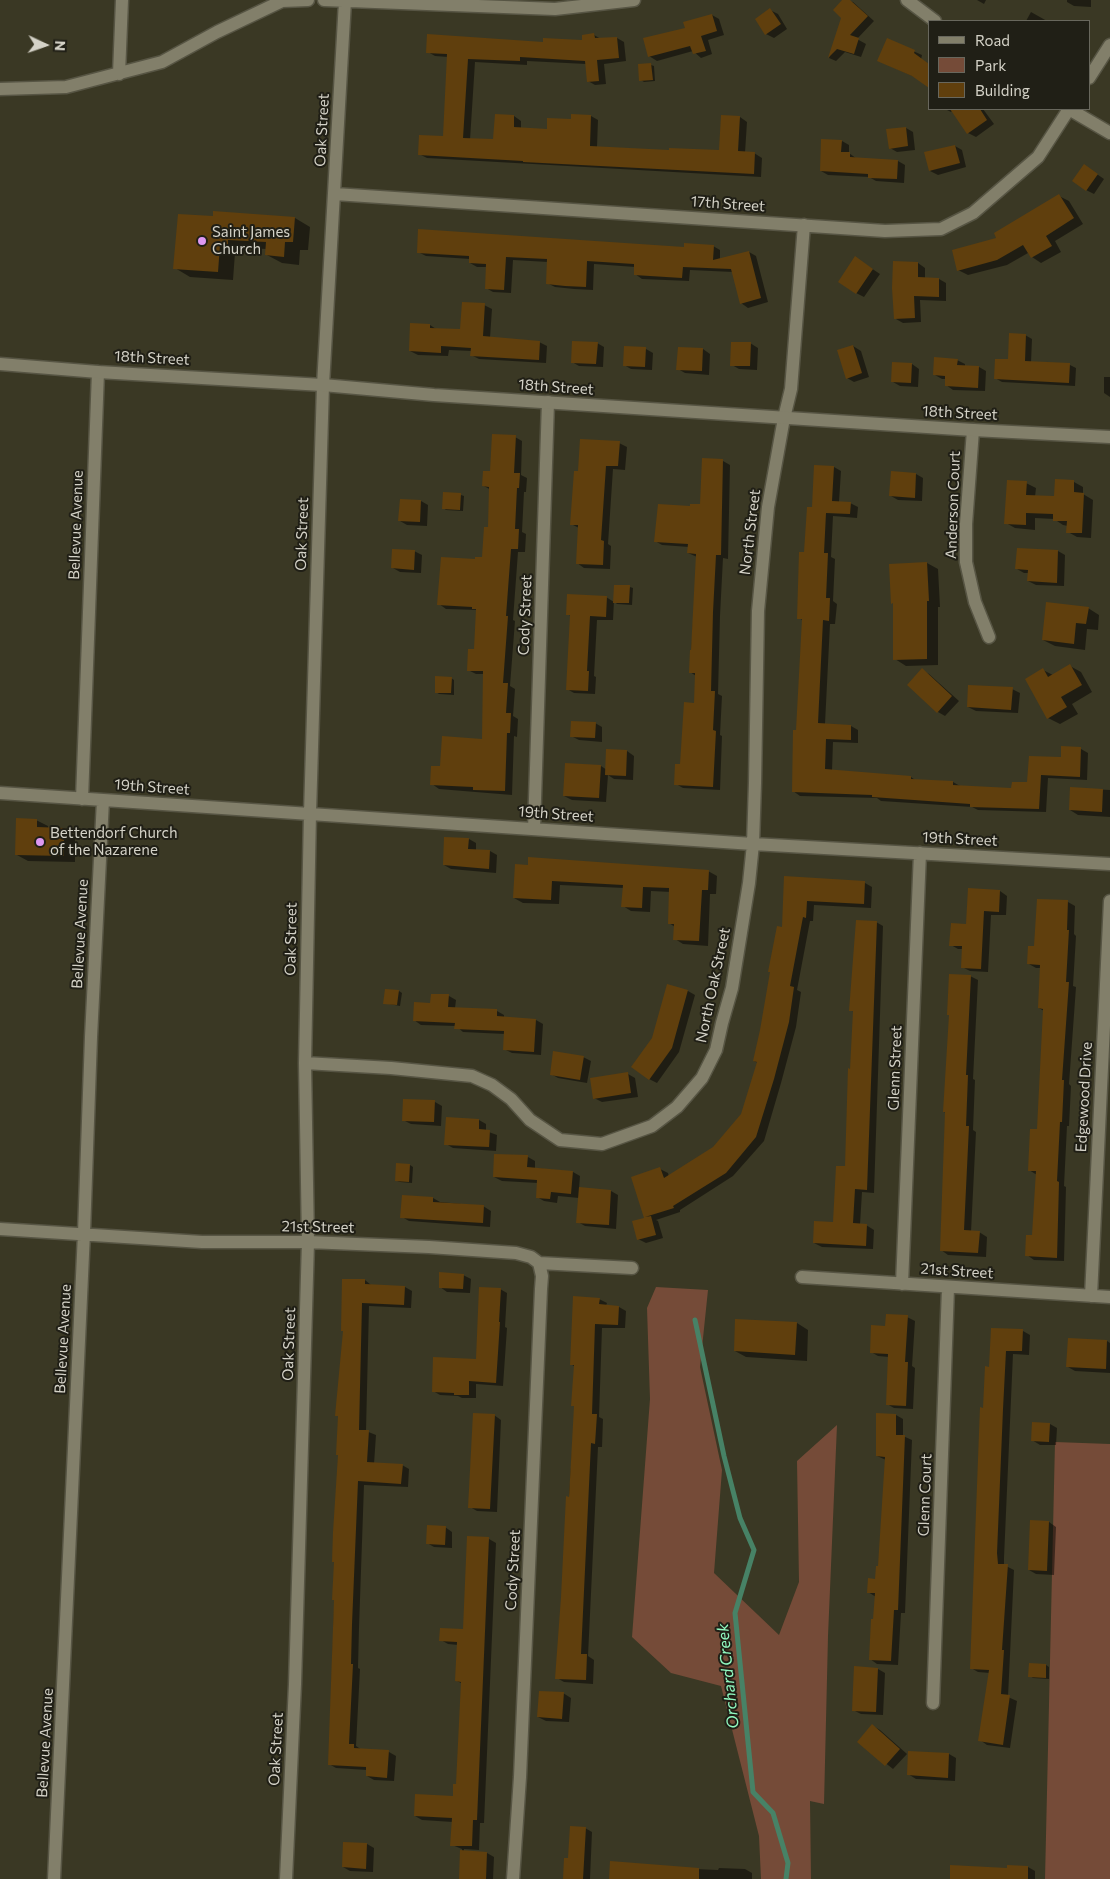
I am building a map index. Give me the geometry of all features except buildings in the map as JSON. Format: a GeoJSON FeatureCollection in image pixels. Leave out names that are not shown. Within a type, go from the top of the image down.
{"type":"FeatureCollection","features":[{"type":"Feature","properties":{"kind":"street"},"geometry":{"type":"LineString","coordinates":[[119,74],[122,0]]}},
{"type":"Feature","properties":{"kind":"street"},"geometry":{"type":"LineString","coordinates":[[0,89],[66,87],[162,62],[217,32],[282,2],[308,0]]}},
{"type":"Feature","properties":{"kind":"street"},"geometry":{"type":"LineString","coordinates":[[324,0],[555,9],[634,0]]}},
{"type":"Feature","properties":{"kind":"street"},"geometry":{"type":"LineString","coordinates":[[907,0],[934,20]]}},
{"type":"Feature","properties":{"kind":"street","name":"Oak Street"},"geometry":{"type":"LineString","coordinates":[[286,1879],[296,1684],[308,1242],[305,1063],[310,814],[323,385],[345,1]]}},
{"type":"Feature","properties":{"kind":"street"},"geometry":{"type":"LineString","coordinates":[[1090,76],[1110,45]]}},
{"type":"Feature","properties":{"kind":"street","name":"17th Street"},"geometry":{"type":"LineString","coordinates":[[335,194],[885,231],[940,229],[973,213],[1038,157],[1068,110]]}},
{"type":"Feature","properties":{"kind":"street"},"geometry":{"type":"LineString","coordinates":[[1071,110],[1110,133]]}},
{"type":"Feature","properties":{"kind":"street","name":"North Street"},"geometry":{"type":"LineString","coordinates":[[753,844],[758,611],[768,507],[784,418],[792,389],[804,225]]}},
{"type":"Feature","properties":{"kind":"street","name":"18th Street"},"geometry":{"type":"LineString","coordinates":[[0,364],[784,418],[1110,437]]}},
{"type":"Feature","properties":{"kind":"street","name":"Bellevue Avenue"},"geometry":{"type":"LineString","coordinates":[[82,799],[98,372]]}},
{"type":"Feature","properties":{"kind":"street","name":"Cody Street"},"geometry":{"type":"LineString","coordinates":[[534,829],[548,402]]}},
{"type":"Feature","properties":{"kind":"street","name":"Anderson Court"},"geometry":{"type":"LineString","coordinates":[[973,430],[966,524],[966,562],[975,602],[990,637]]}},
{"type":"Feature","properties":{"kind":"street","name":"19th Street"},"geometry":{"type":"LineString","coordinates":[[0,793],[753,844],[1110,864]]}},
{"type":"Feature","properties":{"kind":"street","name":"Bellevue Avenue"},"geometry":{"type":"LineString","coordinates":[[54,1879],[103,800]]}},
{"type":"Feature","properties":{"kind":"street","name":"North Oak Street"},"geometry":{"type":"LineString","coordinates":[[305,1063],[391,1068],[472,1076],[492,1085],[511,1099],[530,1120],[560,1140],[602,1144],[652,1126],[676,1107],[702,1078],[716,1050],[732,988],[749,883],[753,844]]}},
{"type":"Feature","properties":{"kind":"street","name":"Glenn Street"},"geometry":{"type":"LineString","coordinates":[[902,1284],[920,853]]}},
{"type":"Feature","properties":{"kind":"street","name":"Edgewood Drive"},"geometry":{"type":"LineString","coordinates":[[1091,1296],[1110,901]]}},
{"type":"Feature","properties":{"kind":"street","name":"21st Street"},"geometry":{"type":"LineString","coordinates":[[0,1229],[202,1242],[308,1242],[516,1252],[530,1257],[539,1263],[632,1268]]}},
{"type":"Feature","properties":{"kind":"street","name":"Cody Street"},"geometry":{"type":"LineString","coordinates":[[513,1879],[520,1767],[542,1276],[539,1263]]}},
{"type":"Feature","properties":{"kind":"street","name":"21st Street"},"geometry":{"type":"LineString","coordinates":[[802,1277],[948,1288],[1110,1297]]}},
{"type":"Feature","properties":{"kind":"street","name":"Glenn Court"},"geometry":{"type":"LineString","coordinates":[[933,1703],[948,1288]]}},
{"type":"Feature","properties":{"kind":"green space"},"geometry":{"type":"Polygon","coordinates":[[[656,1287],[708,1290],[700,1367],[722,1470],[714,1573],[779,1635],[799,1582],[797,1461],[837,1425],[828,1636],[824,1804],[810,1801],[811,1879],[761,1879],[759,1836],[721,1686],[671,1673],[632,1637],[650,1399],[647,1308],[656,1287]]]}},
{"type":"Feature","properties":{"kind":"green space"},"geometry":{"type":"Polygon","coordinates":[[[1055,1442],[1110,1444],[1110,1879],[1045,1879],[1055,1442]]]}},
{"type":"Feature","properties":{"kind":"waterway","name":"Orchard Creek"},"geometry":{"type":"LineString","coordinates":[[695,1320],[724,1456],[740,1518],[754,1550],[735,1613],[753,1792],[773,1813],[788,1863],[786,1879]]}},
{"type":"Feature","properties":{"kind":"place","name":"Saint James Church"},"geometry":{"type":"Point","coordinates":[202,241]}},
{"type":"Feature","properties":{"kind":"place","name":"Bettendorf Church of the Nazarene"},"geometry":{"type":"Point","coordinates":[40,842]}}]}
